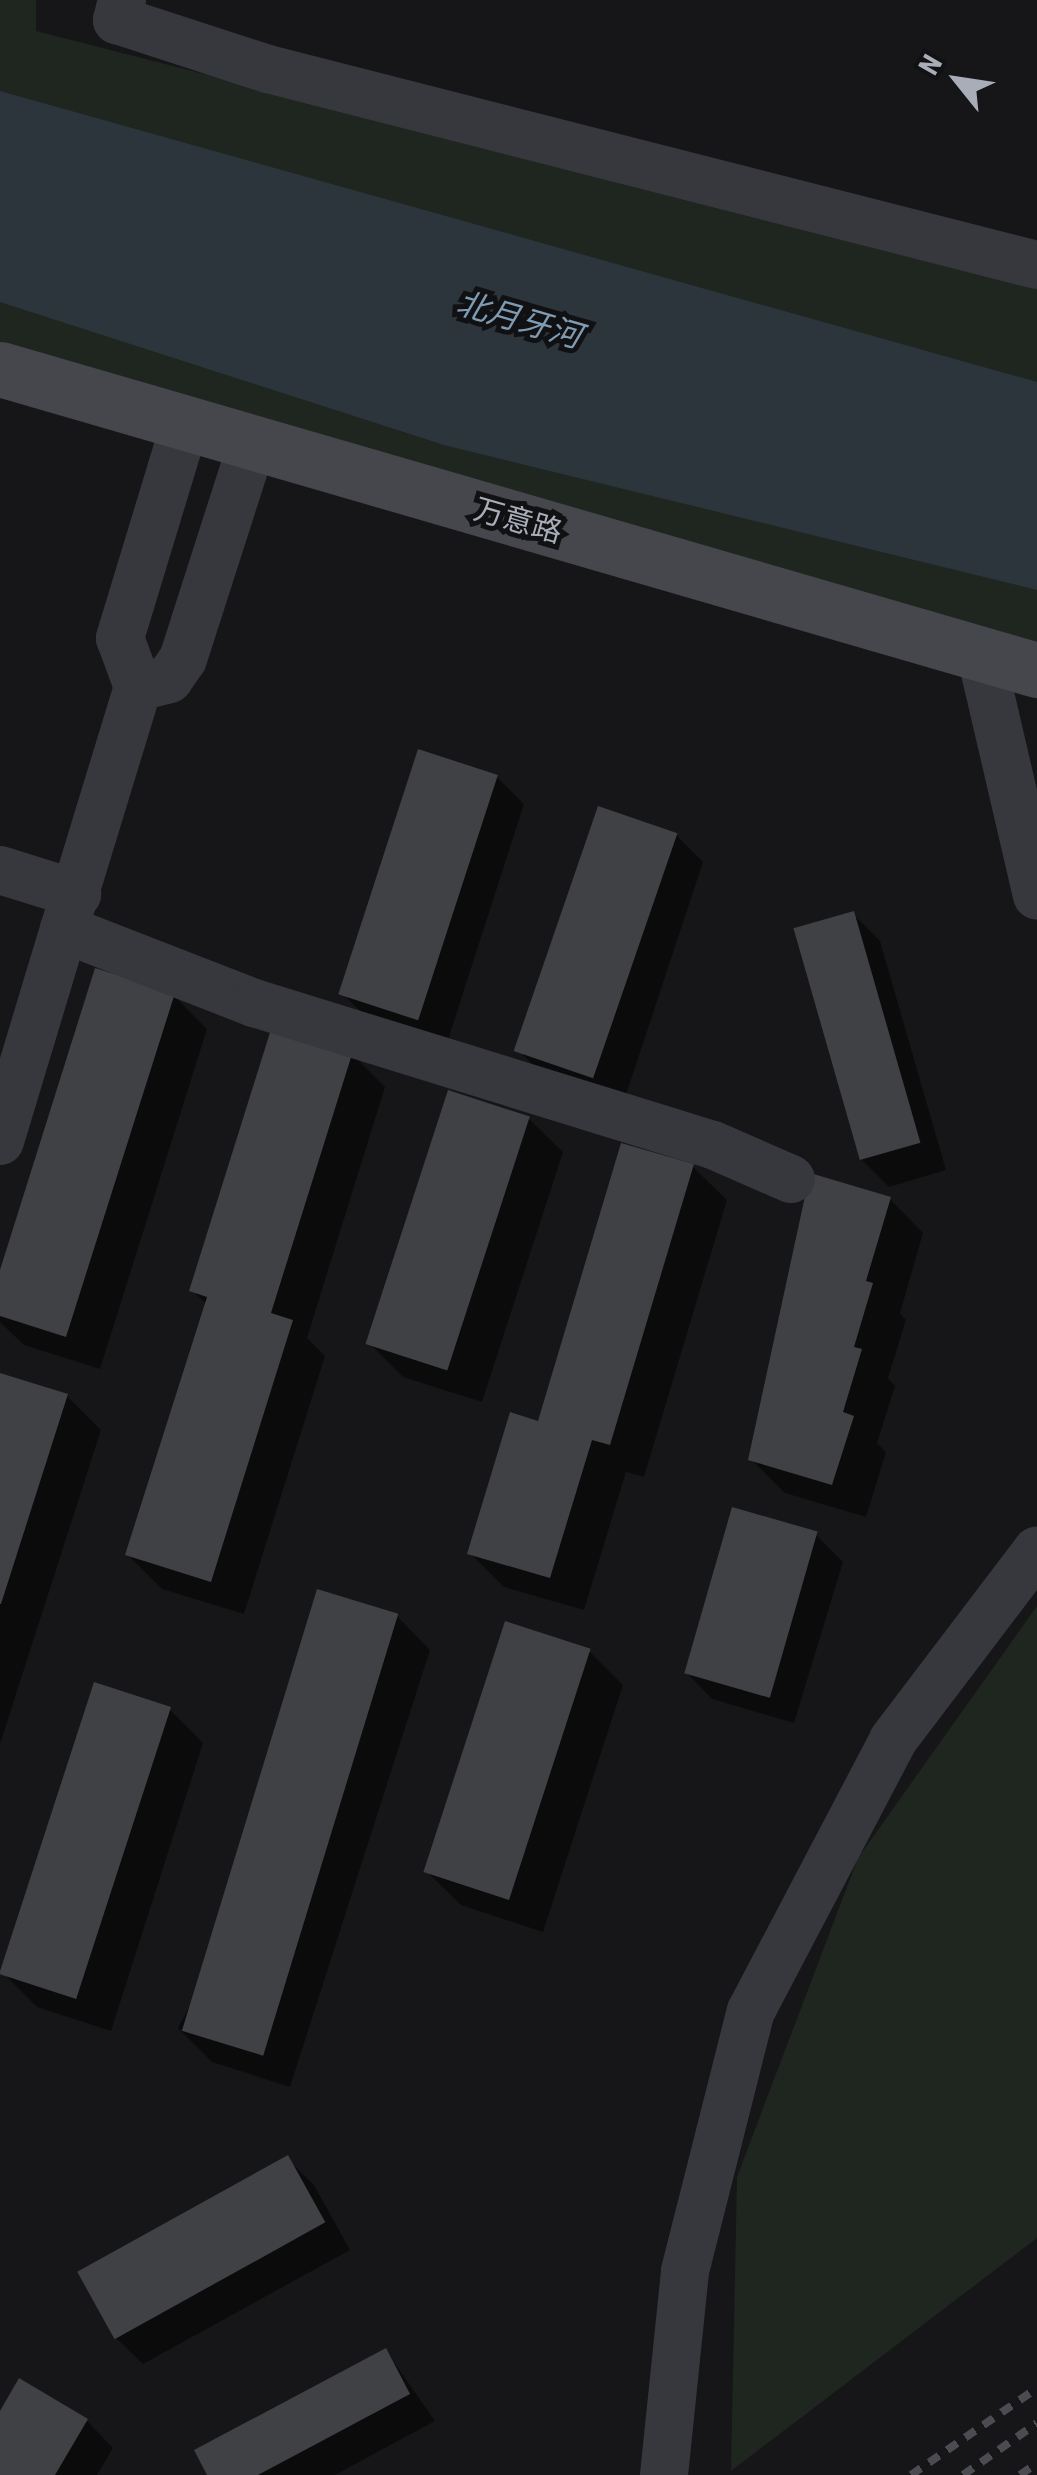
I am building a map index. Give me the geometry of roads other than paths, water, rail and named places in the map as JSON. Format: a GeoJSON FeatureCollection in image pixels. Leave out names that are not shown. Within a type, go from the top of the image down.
{"type":"FeatureCollection","features":[{"type":"Feature","properties":{"kind":"street"},"geometry":{"type":"LineString","coordinates":[[122,0],[118,20],[268,69],[1037,265]]}},
{"type":"Feature","properties":{"kind":"street","name":"万意路"},"geometry":{"type":"LineString","coordinates":[[0,368],[180,439]]}},
{"type":"Feature","properties":{"kind":"street","name":"万意路"},"geometry":{"type":"LineString","coordinates":[[0,401],[180,439],[1011,677]]}},
{"type":"Feature","properties":{"kind":"street"},"geometry":{"type":"LineString","coordinates":[[0,1140],[138,687],[120,638],[180,439]]}},
{"type":"Feature","properties":{"kind":"street"},"geometry":{"type":"LineString","coordinates":[[138,687],[170,679],[183,659],[248,458]]}},
{"type":"Feature","properties":{"kind":"street"},"geometry":{"type":"LineString","coordinates":[[1011,677],[1037,896]]}},
{"type":"Feature","properties":{"kind":"street"},"geometry":{"type":"LineString","coordinates":[[0,870],[70,911],[254,1003],[713,1144],[790,1180]]}},
{"type":"Feature","properties":{"kind":"street"},"geometry":{"type":"LineString","coordinates":[[664,2475],[685,2270],[752,2011],[892,1740],[1037,1550]]}},
{"type":"Feature","properties":{"kind":"water","name":"北月牙河"},"geometry":{"type":"Polygon","coordinates":[[[0,91],[1037,382],[1037,590],[444,445],[0,302],[0,91]]]}},
{"type":"Feature","properties":{"kind":"railway"},"geometry":{"type":"LineString","coordinates":[[911,2475],[1037,2388]]}},
{"type":"Feature","properties":{"kind":"railway"},"geometry":{"type":"LineString","coordinates":[[963,2475],[1037,2423]]}},
{"type":"Feature","properties":{"kind":"railway"},"geometry":{"type":"LineString","coordinates":[[1020,2475],[1037,2463]]}}]}
